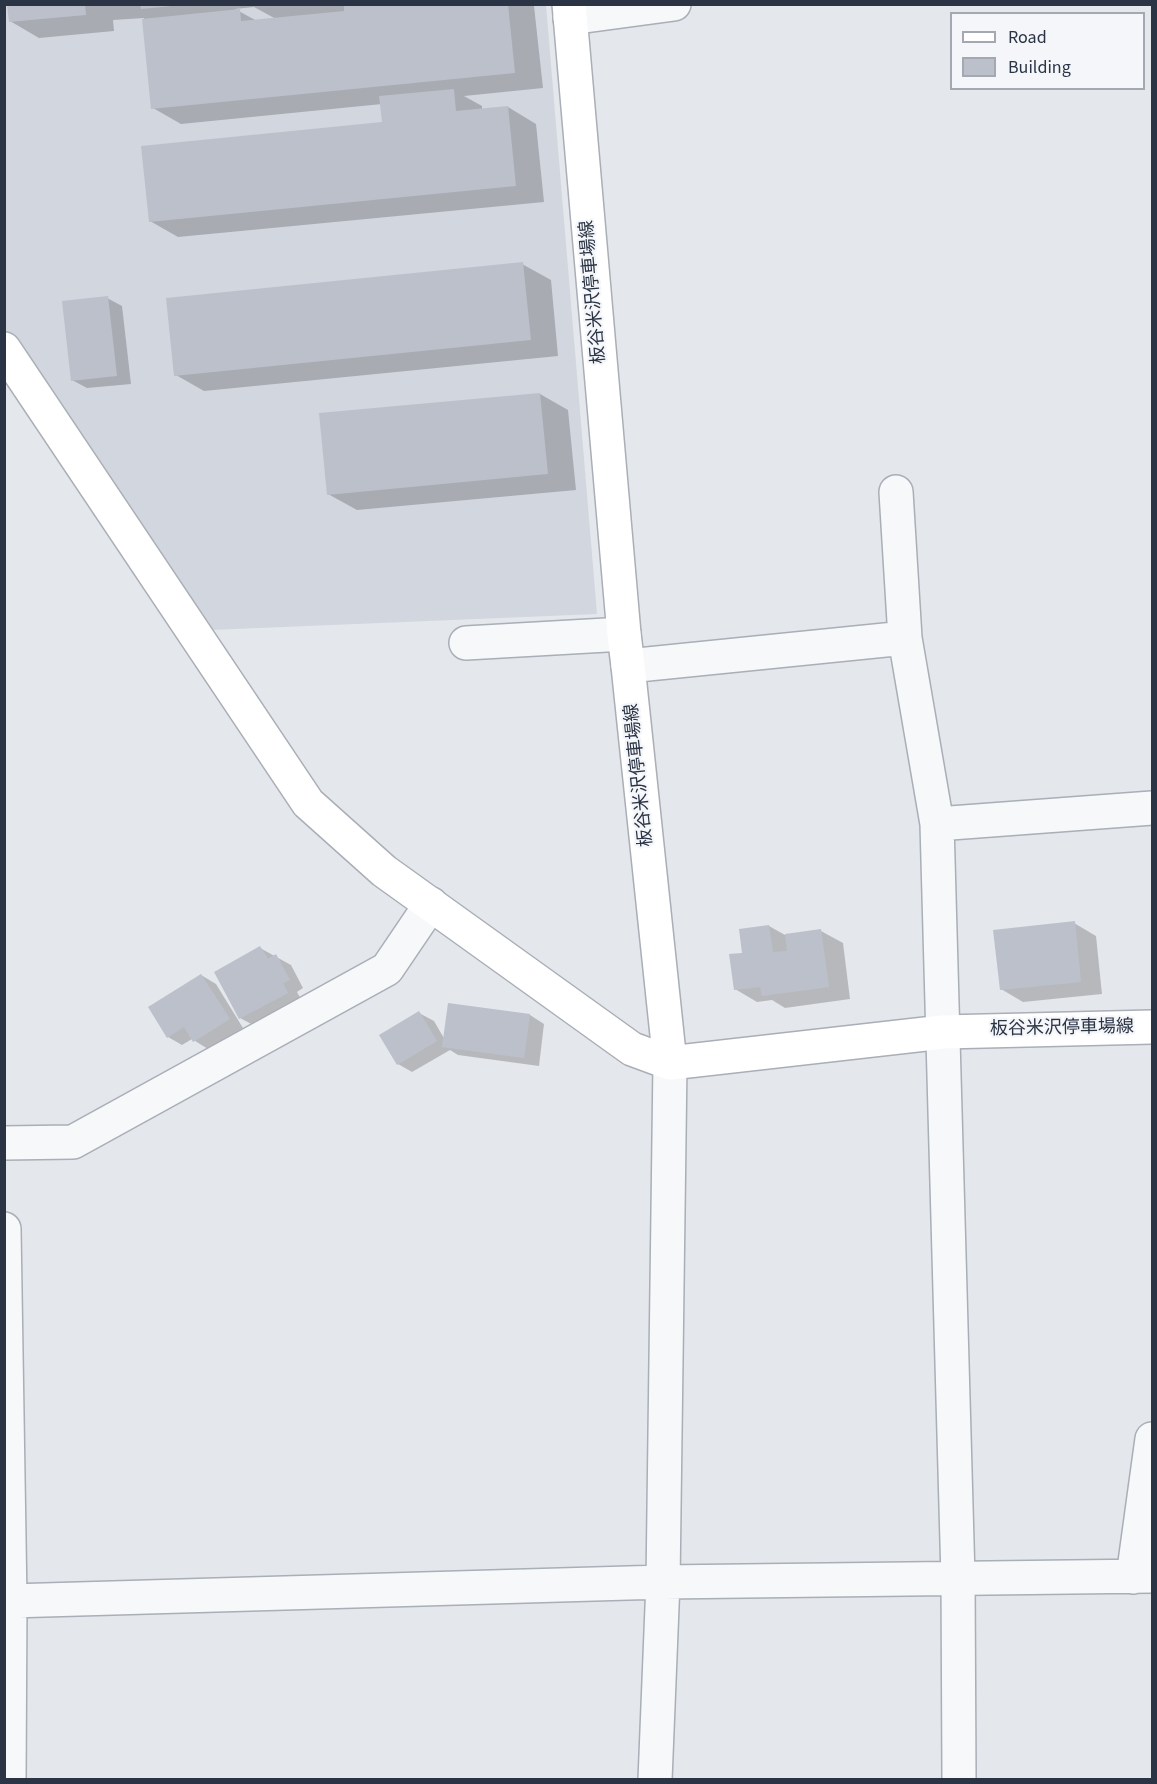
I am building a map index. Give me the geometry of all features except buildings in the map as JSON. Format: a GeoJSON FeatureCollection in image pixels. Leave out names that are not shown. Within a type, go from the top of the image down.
{"type":"FeatureCollection","features":[{"type":"Feature","properties":{"kind":"main road","name":"板谷米沢停車場線"},"geometry":{"type":"LineString","coordinates":[[569,11],[626,650],[670,1063],[943,1032],[1152,1027]]}},
{"type":"Feature","properties":{"kind":"main road"},"geometry":{"type":"LineString","coordinates":[[4,349],[308,803],[384,871],[632,1049],[670,1063]]}},
{"type":"Feature","properties":{"kind":"street"},"geometry":{"type":"LineString","coordinates":[[569,11],[674,4]]}},
{"type":"Feature","properties":{"kind":"street"},"geometry":{"type":"LineString","coordinates":[[896,492],[905,638],[937,824],[958,1578],[959,1779]]}},
{"type":"Feature","properties":{"kind":"street"},"geometry":{"type":"LineString","coordinates":[[466,643],[626,650],[905,638]]}},
{"type":"Feature","properties":{"kind":"street"},"geometry":{"type":"LineString","coordinates":[[937,824],[1152,808]]}},
{"type":"Feature","properties":{"kind":"street"},"geometry":{"type":"LineString","coordinates":[[4,1143],[73,1142],[387,969],[430,904]]}},
{"type":"Feature","properties":{"kind":"street"},"geometry":{"type":"LineString","coordinates":[[655,1779],[663,1582],[670,1063]]}},
{"type":"Feature","properties":{"kind":"street"},"geometry":{"type":"LineString","coordinates":[[4,1229],[10,1601],[6,1636],[9,1779]]}},
{"type":"Feature","properties":{"kind":"street"},"geometry":{"type":"LineString","coordinates":[[10,1601],[663,1582],[1143,1577],[1152,1439]]}},
{"type":"Feature","properties":{"kind":"shaded area"},"geometry":{"type":"Polygon","coordinates":[[[4,5],[546,5],[597,614],[211,630],[5,329],[4,5]]]}}]}
